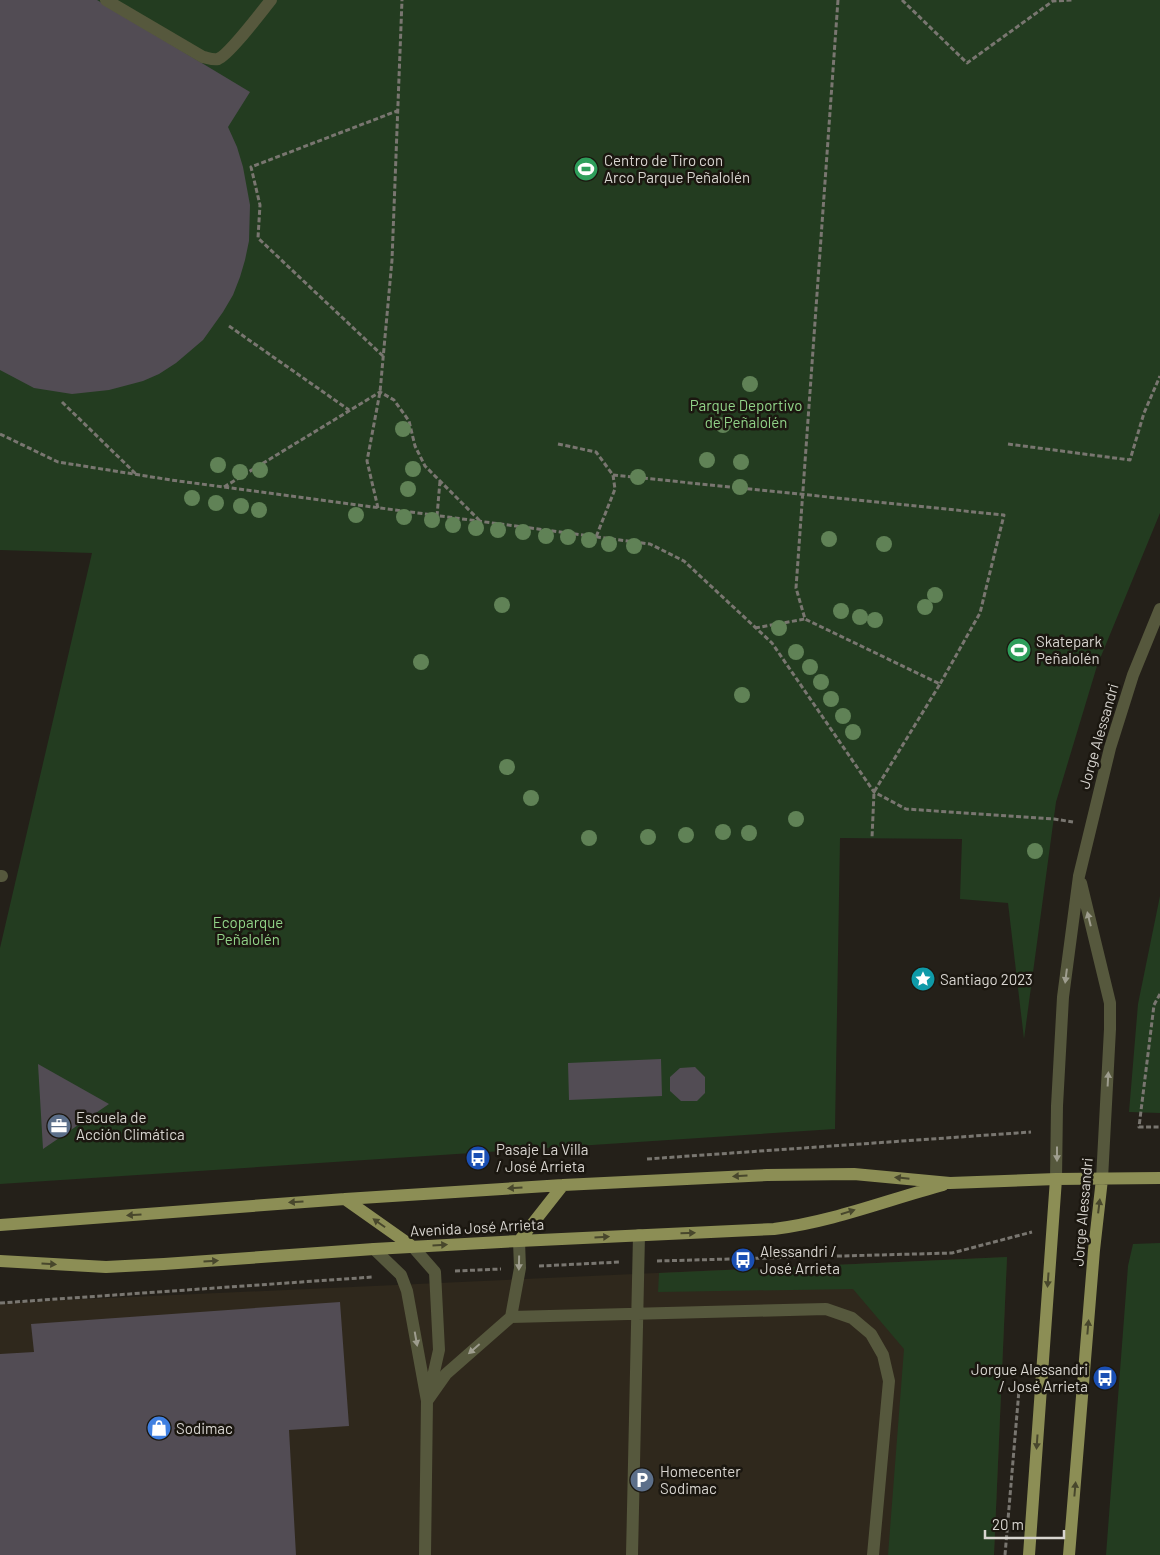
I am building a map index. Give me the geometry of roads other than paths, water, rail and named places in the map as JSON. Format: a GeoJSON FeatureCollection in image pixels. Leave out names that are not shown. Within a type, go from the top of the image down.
{"type":"FeatureCollection","features":[{"type":"Feature","properties":{"kind":"main road","name":"Avenida José Arrieta"},"geometry":{"type":"LineString","coordinates":[[0,1225],[345,1199],[767,1174],[854,1174],[950,1183],[1160,1178]]}},
{"type":"Feature","properties":{"kind":"main road","name":"Jorge Alessandri"},"geometry":{"type":"LineString","coordinates":[[1029,1555],[1056,1179]]}},
{"type":"Feature","properties":{"kind":"main road","name":"Jorge Alessandri"},"geometry":{"type":"LineString","coordinates":[[1069,1555],[1093,1260],[1102,1179]]}},
{"type":"Feature","properties":{"kind":"main road","name":"Avenida José Arrieta"},"geometry":{"type":"LineString","coordinates":[[0,1261],[106,1267],[374,1249],[765,1230],[797,1226],[950,1183]]}},
{"type":"Feature","properties":{"kind":"main road"},"geometry":{"type":"LineString","coordinates":[[519,1241],[563,1185]]}},
{"type":"Feature","properties":{"kind":"main road"},"geometry":{"type":"LineString","coordinates":[[345,1199],[413,1247]]}},
{"type":"Feature","properties":{"kind":"street"},"geometry":{"type":"LineString","coordinates":[[106,0],[203,57],[215,60],[229,50],[271,0]]}},
{"type":"Feature","properties":{"kind":"street","name":"Jorge Alessandri"},"geometry":{"type":"LineString","coordinates":[[1056,1179],[1057,1106],[1063,997],[1079,876],[1110,748],[1133,675],[1160,609]]}},
{"type":"Feature","properties":{"kind":"street","name":"Jorge Alessandri"},"geometry":{"type":"LineString","coordinates":[[1079,876],[1110,1003],[1102,1179]]}},
{"type":"Feature","properties":{"kind":"street"},"geometry":{"type":"LineString","coordinates":[[632,1555],[639,1235]]}},
{"type":"Feature","properties":{"kind":"street"},"geometry":{"type":"LineString","coordinates":[[428,1401],[446,1374],[511,1317],[520,1268],[519,1241]]}},
{"type":"Feature","properties":{"kind":"street"},"geometry":{"type":"LineString","coordinates":[[413,1247],[436,1272],[439,1350],[428,1401],[425,1555]]}},
{"type":"Feature","properties":{"kind":"street"},"geometry":{"type":"LineString","coordinates":[[374,1249],[401,1275],[407,1291],[428,1401]]}},
{"type":"Feature","properties":{"kind":"street"},"geometry":{"type":"LineString","coordinates":[[511,1317],[826,1309],[852,1318],[871,1334],[883,1355],[889,1381],[873,1555]]}},
{"type":"Feature","properties":{"kind":"place","name":"Centro de Tiro con Arco Parque Peñalolén"},"geometry":{"type":"Point","coordinates":[586,169]}},
{"type":"Feature","properties":{"kind":"place","name":"Skatepark Peñalolén"},"geometry":{"type":"Point","coordinates":[1019,650]}},
{"type":"Feature","properties":{"kind":"place","name":"Santiago 2023"},"geometry":{"type":"Point","coordinates":[923,979]}},
{"type":"Feature","properties":{"kind":"place","name":"Escuela de Acción Climática"},"geometry":{"type":"Point","coordinates":[59,1126]}},
{"type":"Feature","properties":{"kind":"place","name":"Pasaje La Villa / José Arrieta"},"geometry":{"type":"Point","coordinates":[478,1158]}},
{"type":"Feature","properties":{"kind":"place","name":"Alessandri / José Arrieta"},"geometry":{"type":"Point","coordinates":[743,1260]}},
{"type":"Feature","properties":{"kind":"place","name":"Jorgue Alessandri / José Arrieta"},"geometry":{"type":"Point","coordinates":[1105,1378]}},
{"type":"Feature","properties":{"kind":"place","name":"Sodimac"},"geometry":{"type":"Point","coordinates":[159,1428]}},
{"type":"Feature","properties":{"kind":"place","name":"Homecenter Sodimac"},"geometry":{"type":"Point","coordinates":[642,1480]}},
{"type":"Feature","properties":{"kind":"park label","name":"Parque Deportivo de Peñalolén"},"geometry":{"type":"Point","coordinates":[746,414]}},
{"type":"Feature","properties":{"kind":"park label","name":"Ecoparque Peñalolén"},"geometry":{"type":"Point","coordinates":[248,930]}}]}
